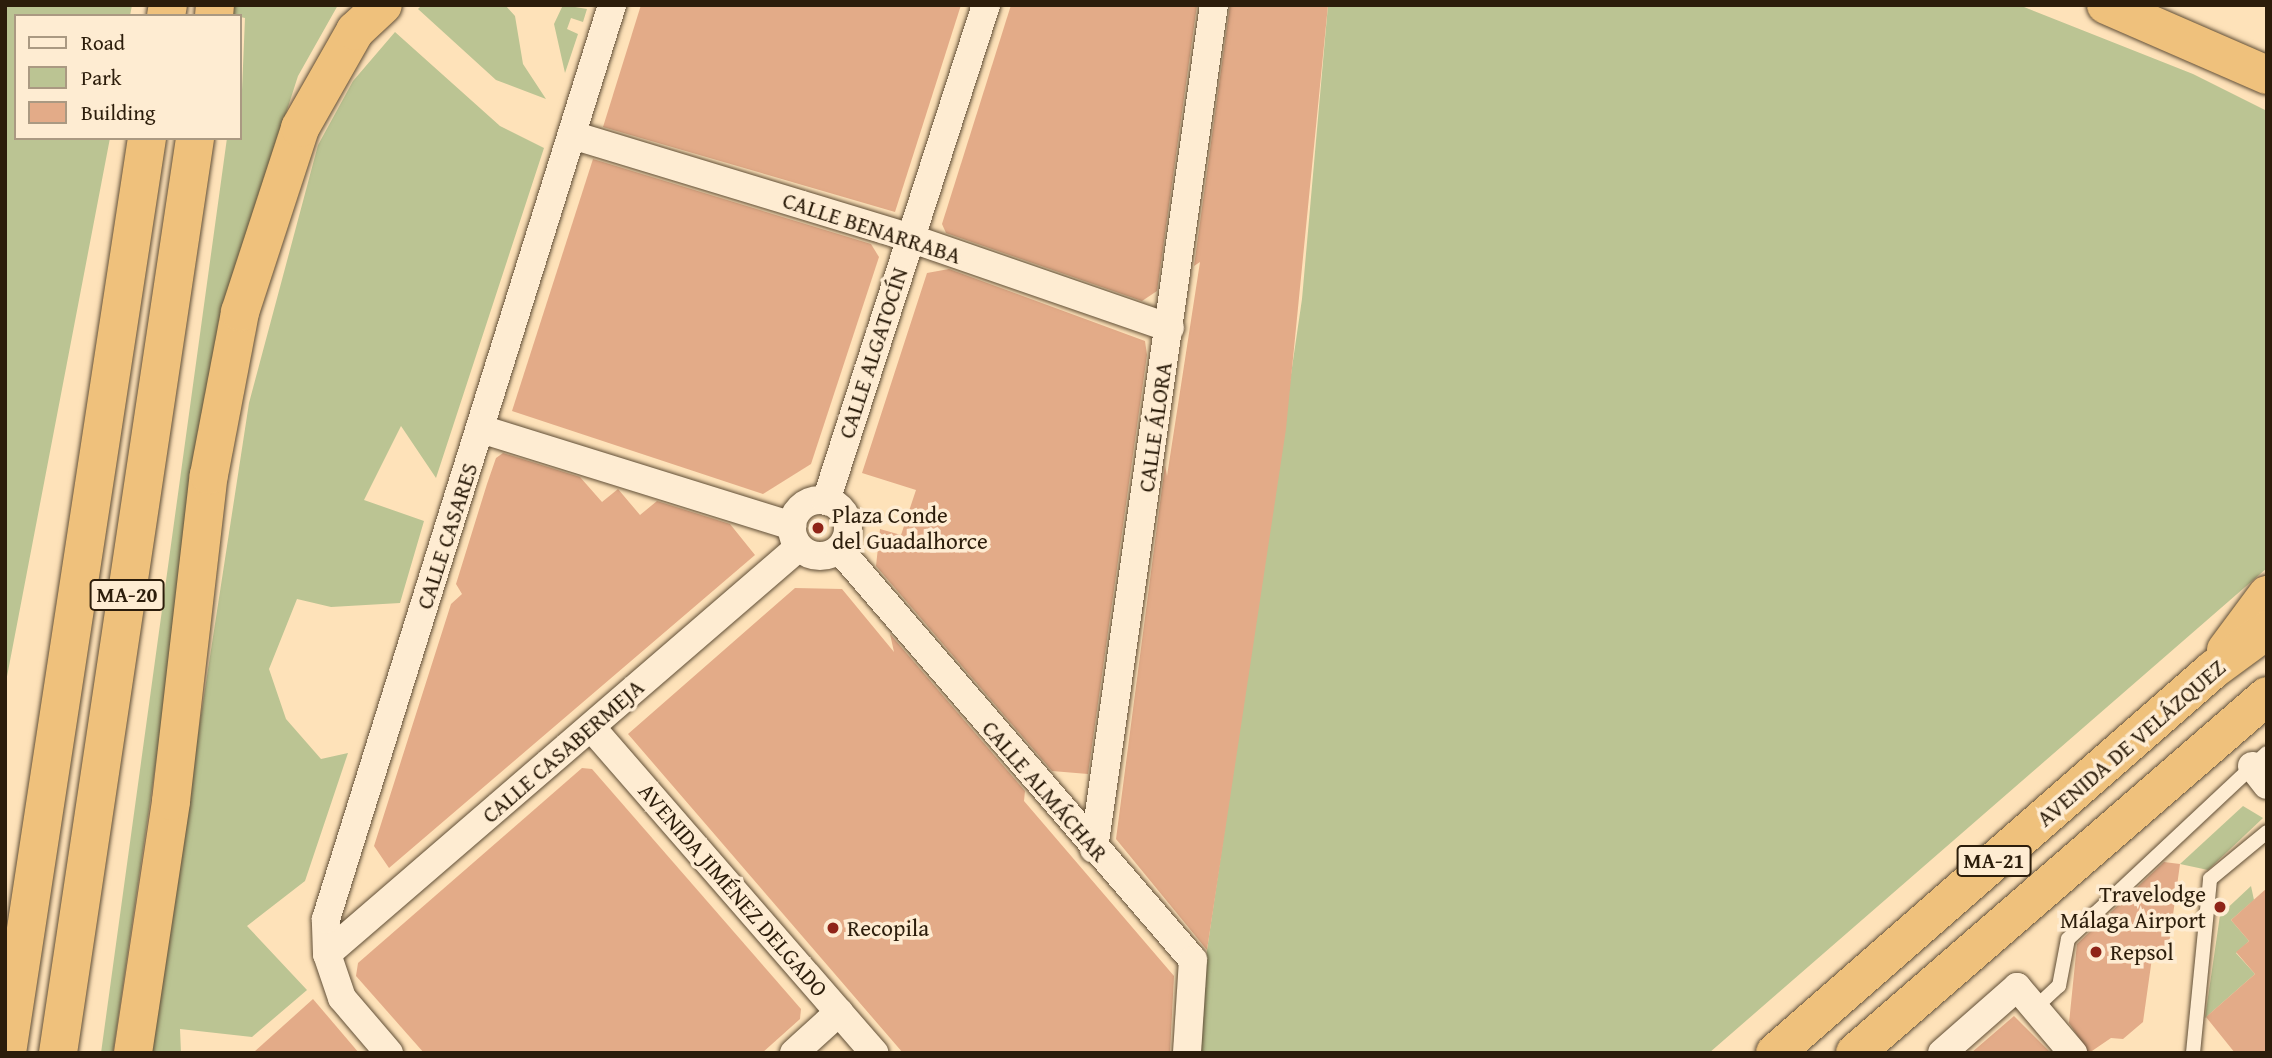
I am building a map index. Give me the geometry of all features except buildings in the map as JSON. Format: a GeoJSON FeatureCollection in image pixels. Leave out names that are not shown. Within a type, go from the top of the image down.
{"type":"FeatureCollection","features":[{"type":"Feature","properties":{"kind":"highway"},"geometry":{"type":"LineString","coordinates":[[133,1053],[171,801],[209,475],[240,313],[299,128],[355,32],[383,5]]}},
{"type":"Feature","properties":{"kind":"highway"},"geometry":{"type":"LineString","coordinates":[[2106,5],[2267,75]]}},
{"type":"Feature","properties":{"kind":"highway","name":"MA-20"},"geometry":{"type":"LineString","coordinates":[[7,1053],[54,728],[147,140]]}},
{"type":"Feature","properties":{"kind":"highway","name":"MA-20"},"geometry":{"type":"LineString","coordinates":[[58,1053],[195,140]]}},
{"type":"Feature","properties":{"kind":"highway"},"geometry":{"type":"LineString","coordinates":[[2214,669],[2267,595]]}},
{"type":"Feature","properties":{"kind":"highway","name":"AVENIDA DE VELÁZQUEZ"},"geometry":{"type":"LineString","coordinates":[[1775,1053],[2214,669],[2267,630]]}},
{"type":"Feature","properties":{"kind":"highway","name":"MA-21"},"geometry":{"type":"LineString","coordinates":[[1855,1053],[2267,696]]}},
{"type":"Feature","properties":{"kind":"highway"},"geometry":{"type":"LineString","coordinates":[[5,894],[20,808],[54,728]]}},
{"type":"Feature","properties":{"kind":"highway"},"geometry":{"type":"LineString","coordinates":[[75,943],[81,1053]]}},
{"type":"Feature","properties":{"kind":"street","name":"CALLE CASARES"},"geometry":{"type":"LineString","coordinates":[[389,1053],[342,998],[327,954],[326,919],[612,5]]}},
{"type":"Feature","properties":{"kind":"street","name":"CALLE ALGATOCÍN"},"geometry":{"type":"LineString","coordinates":[[826,501],[986,5]]}},
{"type":"Feature","properties":{"kind":"street","name":"CALLE ÁLORA"},"geometry":{"type":"LineString","coordinates":[[1094,849],[1214,5]]}},
{"type":"Feature","properties":{"kind":"street","name":"CALLE BENARRABA"},"geometry":{"type":"LineString","coordinates":[[572,135],[910,238],[1170,328]]}},
{"type":"Feature","properties":{"kind":"street"},"geometry":{"type":"LineString","coordinates":[[481,429],[795,537],[823,556],[839,549],[848,525],[841,509],[826,501],[799,509],[795,537]]}},
{"type":"Feature","properties":{"kind":"street","name":"CALLE CASABERMEJA"},"geometry":{"type":"LineString","coordinates":[[327,954],[591,727],[795,537]]}},
{"type":"Feature","properties":{"kind":"street","name":"CALLE ALMÁCHAR"},"geometry":{"type":"LineString","coordinates":[[839,549],[1094,849],[1193,960],[1187,1053]]}},
{"type":"Feature","properties":{"kind":"street","name":"AVENIDA JIMÉNEZ DELGADO"},"geometry":{"type":"LineString","coordinates":[[591,727],[874,1053]]}},
{"type":"Feature","properties":{"kind":"street"},"geometry":{"type":"LineString","coordinates":[[1942,1053],[2026,998],[2073,1053]]}},
{"type":"Feature","properties":{"kind":"street"},"geometry":{"type":"LineString","coordinates":[[794,1053],[839,1012]]}},
{"type":"Feature","properties":{"kind":"lane"},"geometry":{"type":"LineString","coordinates":[[2026,998],[2059,986],[2068,939],[2262,768]]}},
{"type":"Feature","properties":{"kind":"lane"},"geometry":{"type":"LineString","coordinates":[[2193,1053],[2210,879],[2267,832]]}},
{"type":"Feature","properties":{"kind":"green space"},"geometry":{"type":"Polygon","coordinates":[[[5,5],[132,5],[130,14],[14,14],[14,140],[110,140],[5,687],[5,5]]]}},
{"type":"Feature","properties":{"kind":"green space"},"geometry":{"type":"Polygon","coordinates":[[[186,5],[338,5],[298,76],[259,197],[198,478],[113,1053],[101,1053],[227,140],[242,140],[245,18],[242,14],[227,14],[186,5]]]}},
{"type":"Feature","properties":{"kind":"green space"},"geometry":{"type":"Polygon","coordinates":[[[422,5],[505,5],[515,16],[523,64],[546,99],[496,80],[418,9],[422,5]]]}},
{"type":"Feature","properties":{"kind":"green space"},"geometry":{"type":"Polygon","coordinates":[[[563,5],[587,9],[583,22],[571,18],[567,29],[578,34],[565,73],[554,24],[563,5]]]}},
{"type":"Feature","properties":{"kind":"green space"},"geometry":{"type":"Polygon","coordinates":[[[1328,5],[2019,5],[2193,74],[2267,111],[2267,568],[1709,1053],[1199,1053],[1207,950],[1302,299],[1328,5]]]}},
{"type":"Feature","properties":{"kind":"green space"},"geometry":{"type":"Polygon","coordinates":[[[395,32],[500,126],[544,148],[436,478],[401,426],[364,500],[424,521],[400,603],[331,607],[297,599],[269,669],[286,719],[321,759],[348,753],[305,881],[247,926],[307,990],[252,1037],[180,1029],[181,1053],[149,1053],[249,403],[318,145],[353,81],[395,32]]]}},
{"type":"Feature","properties":{"kind":"green space"},"geometry":{"type":"Polygon","coordinates":[[[2243,806],[2263,818],[2208,870],[2180,864],[2243,806]]]}},
{"type":"Feature","properties":{"kind":"green space"},"geometry":{"type":"Polygon","coordinates":[[[2251,886],[2254,900],[2231,920],[2249,941],[2236,953],[2255,974],[2205,1018],[2220,915],[2251,886]]]}},
{"type":"Feature","properties":{"kind":"place","name":"Plaza Conde del Guadalhorce"},"geometry":{"type":"Point","coordinates":[818,528]}},
{"type":"Feature","properties":{"kind":"place","name":"Travelodge Málaga Airport"},"geometry":{"type":"Point","coordinates":[2220,907]}},
{"type":"Feature","properties":{"kind":"place","name":"Recopila"},"geometry":{"type":"Point","coordinates":[833,928]}},
{"type":"Feature","properties":{"kind":"place","name":"Repsol"},"geometry":{"type":"Point","coordinates":[2096,952]}}]}
